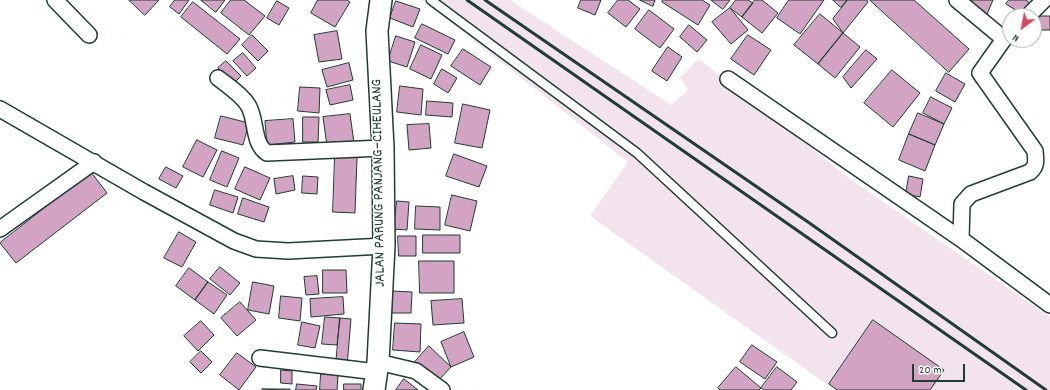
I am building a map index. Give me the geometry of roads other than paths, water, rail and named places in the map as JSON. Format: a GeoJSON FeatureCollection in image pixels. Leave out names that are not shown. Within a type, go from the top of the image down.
{"type":"FeatureCollection","features":[{"type":"Feature","properties":{"kind":"street"},"geometry":{"type":"LineString","coordinates":[[55,0],[89,35]]}},
{"type":"Feature","properties":{"kind":"street","name":"JALAN PARUNG PANJANG–CIHEULANG"},"geometry":{"type":"LineString","coordinates":[[376,375],[384,246],[383,148],[377,31],[381,0]]}},
{"type":"Feature","properties":{"kind":"street"},"geometry":{"type":"LineString","coordinates":[[957,0],[1002,32]]}},
{"type":"Feature","properties":{"kind":"street"},"geometry":{"type":"LineString","coordinates":[[1036,8],[1044,0]]}},
{"type":"Feature","properties":{"kind":"street"},"geometry":{"type":"LineString","coordinates":[[961,239],[962,204],[966,198],[971,194],[1030,172],[1034,168],[1036,161],[1035,151],[980,73],[1002,43]]}},
{"type":"Feature","properties":{"kind":"street"},"geometry":{"type":"LineString","coordinates":[[218,78],[237,92],[249,106],[260,146],[268,153],[383,148]]}},
{"type":"Feature","properties":{"kind":"street"},"geometry":{"type":"LineString","coordinates":[[728,79],[961,239],[1050,305]]}},
{"type":"Feature","properties":{"kind":"street"},"geometry":{"type":"LineString","coordinates":[[0,108],[144,192],[220,233],[256,249],[288,251],[384,246]]}},
{"type":"Feature","properties":{"kind":"street"},"geometry":{"type":"LineString","coordinates":[[0,229],[94,162]]}},
{"type":"Feature","properties":{"kind":"street"},"geometry":{"type":"LineString","coordinates":[[260,358],[376,375],[416,371],[442,390]]}},
{"type":"Feature","properties":{"kind":"lane"},"geometry":{"type":"LineString","coordinates":[[430,0],[637,153],[832,333]]}},
{"type":"Feature","properties":{"kind":"railway"},"geometry":{"type":"LineString","coordinates":[[467,0],[1026,390]]}},
{"type":"Feature","properties":{"kind":"railway"},"geometry":{"type":"LineString","coordinates":[[485,0],[808,222],[1046,390]]}}]}
